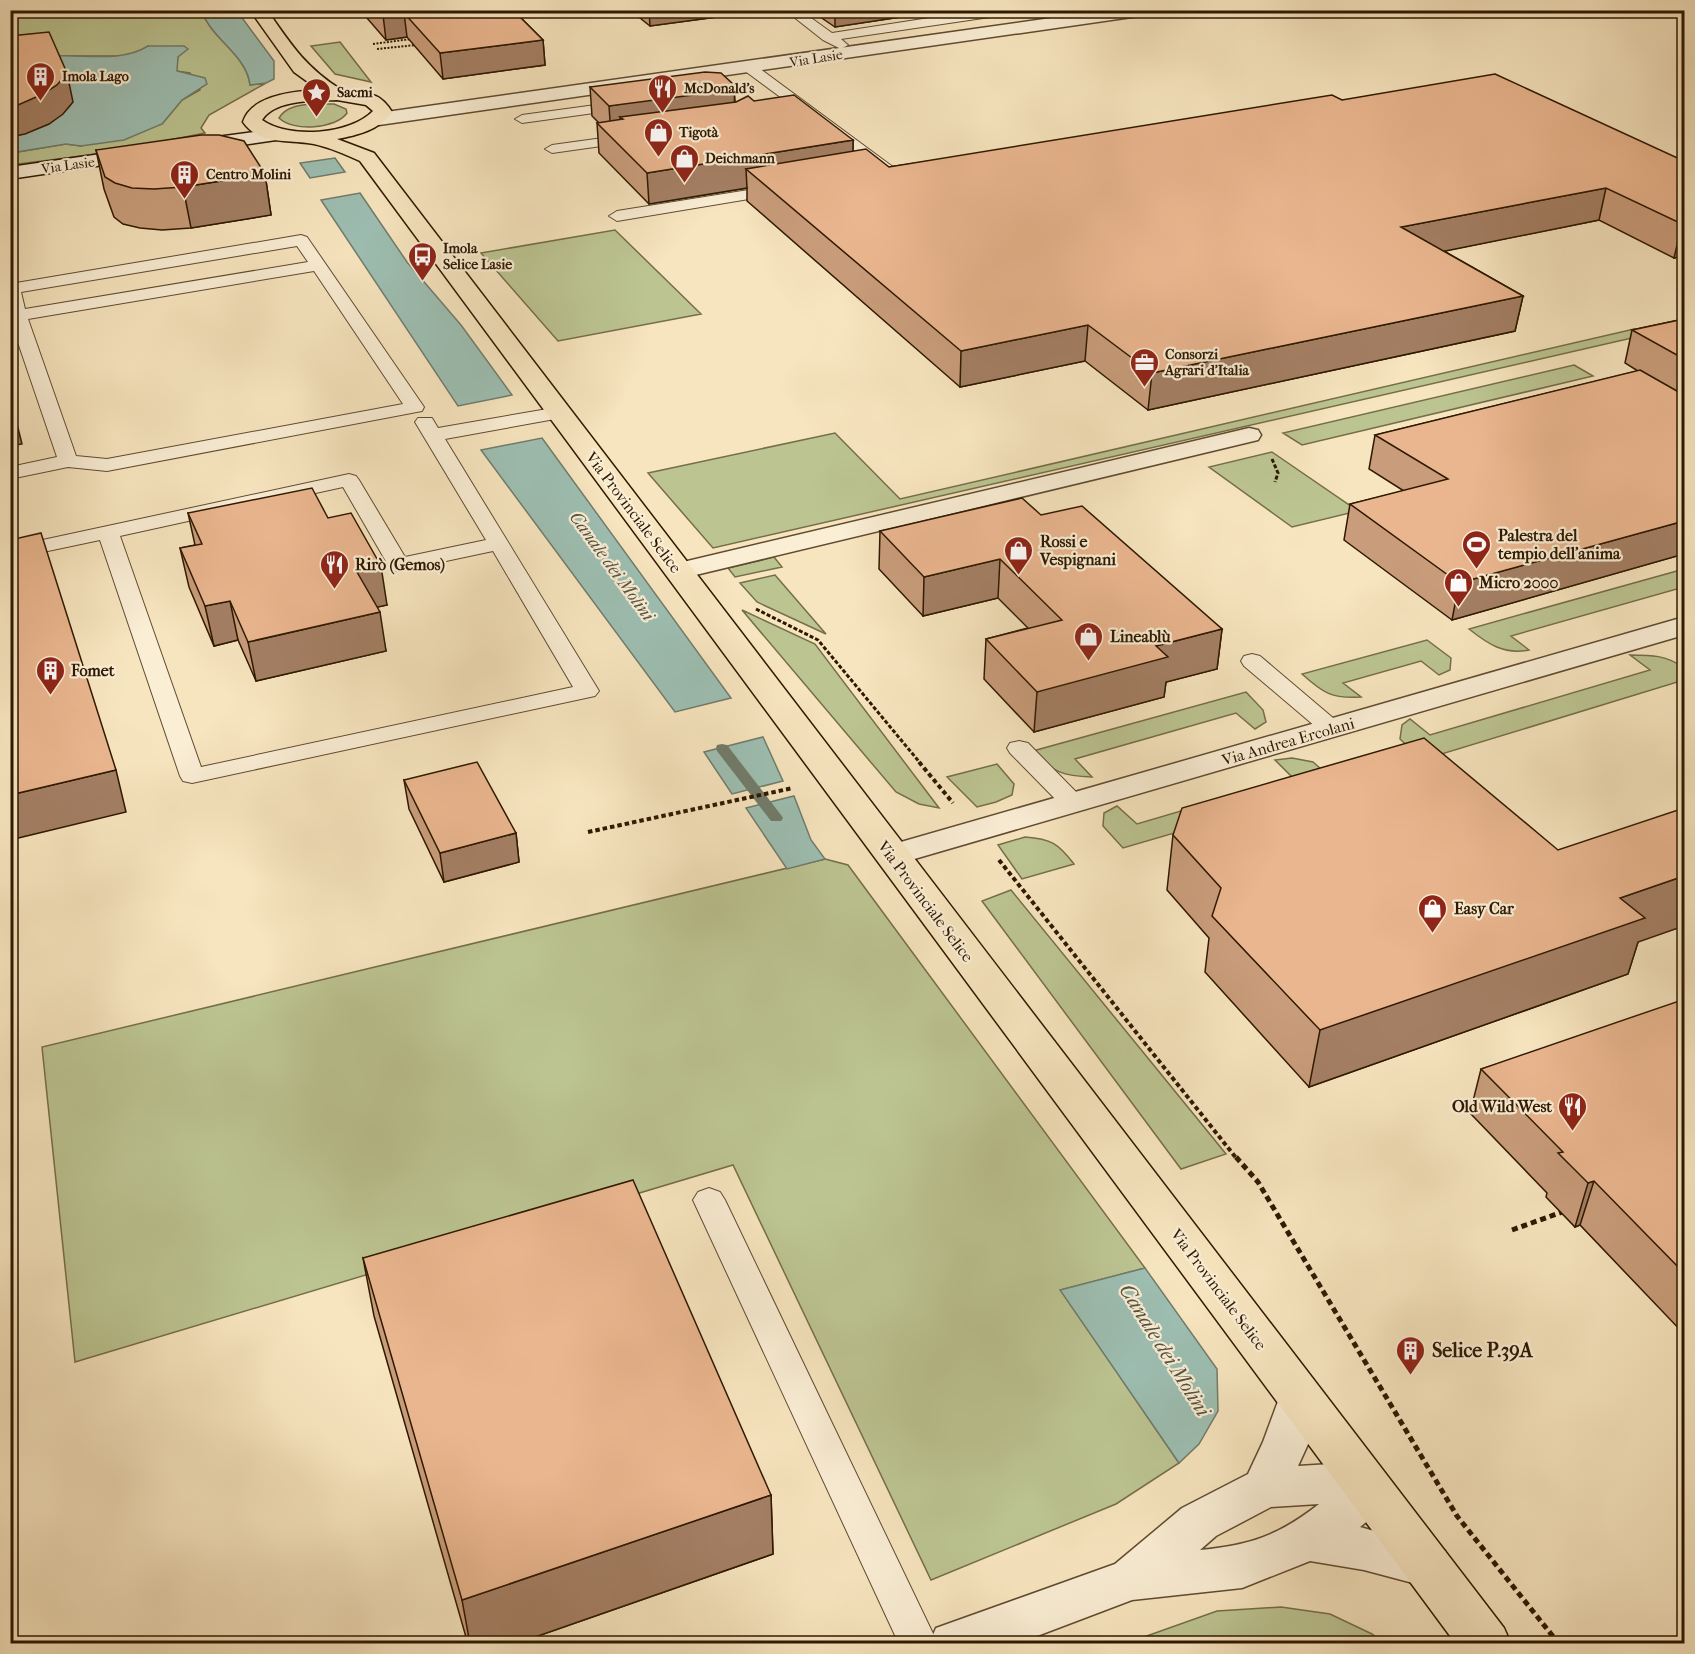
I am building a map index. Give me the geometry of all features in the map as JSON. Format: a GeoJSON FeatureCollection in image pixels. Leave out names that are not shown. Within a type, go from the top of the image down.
{"type":"FeatureCollection","features":[{"type":"Feature","properties":{"kind":"main road"},"geometry":{"type":"LineString","coordinates":[[258,10],[300,68],[337,95]]}},
{"type":"Feature","properties":{"kind":"main road"},"geometry":{"type":"LineString","coordinates":[[278,102],[294,85],[300,68]]}},
{"type":"Feature","properties":{"kind":"main road"},"geometry":{"type":"LineString","coordinates":[[317,95],[356,97],[374,116],[367,157],[343,147],[308,138],[276,135],[252,122],[254,115],[278,102],[317,95]]}},
{"type":"Feature","properties":{"kind":"main road"},"geometry":{"type":"LineString","coordinates":[[308,138],[374,116]]}},
{"type":"Feature","properties":{"kind":"main road","name":"Via Provinciale Selice"},"geometry":{"type":"LineString","coordinates":[[367,157],[1486,1644]]}},
{"type":"Feature","properties":{"kind":"street","name":"Via Lasie"},"geometry":{"type":"LineString","coordinates":[[374,116],[485,104],[750,68],[1146,10]]}},
{"type":"Feature","properties":{"kind":"street","name":"Via Lasie"},"geometry":{"type":"LineString","coordinates":[[168,149],[224,133],[252,122]]}},
{"type":"Feature","properties":{"kind":"street","name":"Via Lasie"},"geometry":{"type":"LineString","coordinates":[[10,174],[168,149],[276,135]]}},
{"type":"Feature","properties":{"kind":"street"},"geometry":{"type":"LineString","coordinates":[[679,571],[1249,435]]}},
{"type":"Feature","properties":{"kind":"street","name":"Via Andrea Ercolani"},"geometry":{"type":"LineString","coordinates":[[892,855],[1684,626]]}},
{"type":"Feature","properties":{"kind":"street"},"geometry":{"type":"LineString","coordinates":[[1265,1488],[1286,1442],[1300,1398]]}},
{"type":"Feature","properties":{"kind":"street"},"geometry":{"type":"LineString","coordinates":[[1132,1579],[1199,1522],[1265,1488],[1368,1486]]}},
{"type":"Feature","properties":{"kind":"street"},"geometry":{"type":"LineString","coordinates":[[954,1644],[1132,1579],[1242,1567],[1309,1540],[1368,1486]]}},
{"type":"Feature","properties":{"kind":"street"},"geometry":{"type":"LineString","coordinates":[[1309,1540],[1364,1549],[1428,1566]]}},
{"type":"Feature","properties":{"kind":"lane"},"geometry":{"type":"LineString","coordinates":[[791,10],[851,53]]}},
{"type":"Feature","properties":{"kind":"lane"},"geometry":{"type":"LineString","coordinates":[[828,37],[1010,10]]}},
{"type":"Feature","properties":{"kind":"lane"},"geometry":{"type":"LineString","coordinates":[[750,68],[890,171],[867,175]]}},
{"type":"Feature","properties":{"kind":"lane"},"geometry":{"type":"LineString","coordinates":[[522,119],[637,103]]}},
{"type":"Feature","properties":{"kind":"lane"},"geometry":{"type":"LineString","coordinates":[[552,149],[646,136]]}},
{"type":"Feature","properties":{"kind":"lane"},"geometry":{"type":"LineString","coordinates":[[617,216],[799,186]]}},
{"type":"Feature","properties":{"kind":"lane"},"geometry":{"type":"LineString","coordinates":[[68,461],[18,315],[12,289],[302,240],[433,435],[587,691],[192,776],[108,532]]}},
{"type":"Feature","properties":{"kind":"lane"},"geometry":{"type":"LineString","coordinates":[[18,315],[319,265]]}},
{"type":"Feature","properties":{"kind":"lane"},"geometry":{"type":"LineString","coordinates":[[10,472],[68,461],[114,464],[415,407]]}},
{"type":"Feature","properties":{"kind":"lane"},"geometry":{"type":"LineString","coordinates":[[433,435],[559,413]]}},
{"type":"Feature","properties":{"kind":"lane"},"geometry":{"type":"LineString","coordinates":[[10,553],[349,480],[399,565],[498,544]]}},
{"type":"Feature","properties":{"kind":"lane"},"geometry":{"type":"LineString","coordinates":[[1252,661],[1331,728]]}},
{"type":"Feature","properties":{"kind":"lane"},"geometry":{"type":"LineString","coordinates":[[1019,748],[1073,803]]}},
{"type":"Feature","properties":{"kind":"lane"},"geometry":{"type":"LineString","coordinates":[[709,1200],[919,1644]]}},
{"type":"Feature","properties":{"kind":"path"},"geometry":{"type":"LineString","coordinates":[[373,44],[419,38]]}},
{"type":"Feature","properties":{"kind":"path"},"geometry":{"type":"LineString","coordinates":[[377,49],[423,44]]}},
{"type":"Feature","properties":{"kind":"path"},"geometry":{"type":"LineString","coordinates":[[1266,455],[1277,466],[1275,482]]}},
{"type":"Feature","properties":{"kind":"path"},"geometry":{"type":"LineString","coordinates":[[715,562],[752,607],[818,640],[975,830],[1237,1159],[1258,1182],[1457,1516],[1559,1644]]}},
{"type":"Feature","properties":{"kind":"path"},"geometry":{"type":"LineString","coordinates":[[588,832],[794,788]]}},
{"type":"Feature","properties":{"kind":"path"},"geometry":{"type":"LineString","coordinates":[[1512,1230],[1572,1208]]}},
{"type":"Feature","properties":{"kind":"green space"},"geometry":{"type":"Polygon","coordinates":[[[10,11],[202,11],[213,30],[243,65],[250,85],[266,83],[209,115],[201,128],[205,133],[104,153],[11,165],[11,153],[66,144],[81,146],[162,124],[182,100],[200,90],[190,73],[176,71],[178,57],[148,46],[139,52],[123,56],[54,56],[11,41],[10,11]]]}},
{"type":"Feature","properties":{"kind":"green space"},"geometry":{"type":"Polygon","coordinates":[[[340,42],[371,82],[335,74],[311,46],[340,42]]]}},
{"type":"Feature","properties":{"kind":"green space"},"geometry":{"type":"Polygon","coordinates":[[[313,104],[334,104],[346,109],[347,113],[334,122],[314,127],[294,125],[279,118],[290,109],[313,104]]]}},
{"type":"Feature","properties":{"kind":"green space"},"geometry":{"type":"Polygon","coordinates":[[[615,230],[701,314],[558,341],[481,253],[615,230]]]}},
{"type":"Feature","properties":{"kind":"green space"},"geometry":{"type":"Polygon","coordinates":[[[1634,329],[1645,335],[713,548],[648,473],[835,433],[900,499],[1634,329]]]}},
{"type":"Feature","properties":{"kind":"green space"},"geometry":{"type":"Polygon","coordinates":[[[1574,365],[1593,376],[1302,445],[1283,433],[1574,365]]]}},
{"type":"Feature","properties":{"kind":"green space"},"geometry":{"type":"Polygon","coordinates":[[[1272,452],[1358,511],[1292,527],[1209,467],[1272,452]]]}},
{"type":"Feature","properties":{"kind":"green space"},"geometry":{"type":"Polygon","coordinates":[[[774,557],[782,567],[735,577],[728,568],[774,557]]]}},
{"type":"Feature","properties":{"kind":"green space"},"geometry":{"type":"Polygon","coordinates":[[[1684,569],[1684,587],[1511,636],[1529,650],[1504,650],[1469,629],[1684,569]]]}},
{"type":"Feature","properties":{"kind":"green space"},"geometry":{"type":"Polygon","coordinates":[[[775,575],[826,634],[757,602],[740,583],[775,575]]]}},
{"type":"Feature","properties":{"kind":"green space"},"geometry":{"type":"Polygon","coordinates":[[[742,610],[815,644],[939,808],[919,804],[896,792],[742,610]]]}},
{"type":"Feature","properties":{"kind":"green space"},"geometry":{"type":"Polygon","coordinates":[[[1427,640],[1451,658],[1450,670],[1439,675],[1421,661],[1343,683],[1361,697],[1335,696],[1316,686],[1302,674],[1427,640]]]}},
{"type":"Feature","properties":{"kind":"green space"},"geometry":{"type":"Polygon","coordinates":[[[1630,655],[1671,660],[1684,668],[1684,680],[1422,760],[1400,739],[1402,725],[1410,719],[1430,735],[1650,670],[1630,655]]]}},
{"type":"Feature","properties":{"kind":"green space"},"geometry":{"type":"Polygon","coordinates":[[[1246,692],[1263,710],[1266,722],[1255,729],[1236,713],[1075,759],[1092,777],[1074,776],[1053,769],[1033,751],[1246,692]]]}},
{"type":"Feature","properties":{"kind":"green space"},"geometry":{"type":"Polygon","coordinates":[[[1292,758],[1313,762],[1339,785],[1123,848],[1103,826],[1104,813],[1117,806],[1137,824],[1293,778],[1275,760],[1292,758]]]}},
{"type":"Feature","properties":{"kind":"green space"},"geometry":{"type":"Polygon","coordinates":[[[997,764],[1014,784],[1012,795],[977,807],[947,777],[997,764]]]}},
{"type":"Feature","properties":{"kind":"green space"},"geometry":{"type":"Polygon","coordinates":[[[1025,837],[1053,843],[1074,864],[1022,879],[998,845],[1025,837]]]}},
{"type":"Feature","properties":{"kind":"green space"},"geometry":{"type":"Polygon","coordinates":[[[825,859],[848,865],[1145,1268],[1061,1290],[1179,1463],[1116,1504],[931,1580],[733,1165],[75,1362],[42,1047],[825,859]]]}},
{"type":"Feature","properties":{"kind":"green space"},"geometry":{"type":"Polygon","coordinates":[[[1011,890],[1226,1154],[1181,1169],[982,901],[1011,890]]]}},
{"type":"Feature","properties":{"kind":"green space"},"geometry":{"type":"Polygon","coordinates":[[[1281,1607],[1330,1614],[1372,1634],[1384,1643],[1127,1643],[1217,1611],[1281,1607]]]}},
{"type":"Feature","properties":{"kind":"water"},"geometry":{"type":"Polygon","coordinates":[[[202,11],[237,11],[274,61],[274,79],[266,83],[250,85],[242,65],[213,30],[202,11]]]}},
{"type":"Feature","properties":{"kind":"water"},"geometry":{"type":"Polygon","coordinates":[[[148,46],[184,46],[188,49],[178,57],[177,71],[205,78],[207,84],[182,100],[162,124],[124,140],[81,146],[66,144],[11,153],[11,138],[49,124],[70,106],[54,56],[114,56],[148,46]]]}},
{"type":"Feature","properties":{"kind":"water"},"geometry":{"type":"Polygon","coordinates":[[[335,158],[345,172],[310,178],[300,163],[335,158]]]}},
{"type":"Feature","properties":{"kind":"water"},"geometry":{"type":"Polygon","coordinates":[[[360,193],[407,262],[461,325],[512,395],[458,406],[321,200],[360,193]]]}},
{"type":"Feature","properties":{"kind":"water"},"geometry":{"type":"Polygon","coordinates":[[[542,438],[731,698],[675,712],[481,450],[542,438]]]}},
{"type":"Feature","properties":{"kind":"water"},"geometry":{"type":"Polygon","coordinates":[[[763,737],[783,781],[732,794],[704,752],[763,737]]]}},
{"type":"Feature","properties":{"kind":"water"},"geometry":{"type":"Polygon","coordinates":[[[794,796],[811,840],[825,859],[787,869],[746,808],[794,796]]]}},
{"type":"Feature","properties":{"kind":"water"},"geometry":{"type":"Polygon","coordinates":[[[1145,1268],[1217,1369],[1218,1411],[1199,1444],[1179,1463],[1060,1290],[1145,1268]]]}},
{"type":"Feature","properties":{"kind":"building"},"geometry":{"type":"Polygon","coordinates":[[[379,10],[513,10],[543,40],[440,53],[404,13],[383,15],[379,10]]]}},
{"type":"Feature","properties":{"kind":"building"},"geometry":{"type":"Polygon","coordinates":[[[49,32],[67,73],[57,85],[43,94],[10,106],[10,36],[49,32]]]}},
{"type":"Feature","properties":{"kind":"building"},"geometry":{"type":"Polygon","coordinates":[[[705,72],[721,73],[734,85],[731,90],[609,106],[590,87],[705,72]]]}},
{"type":"Feature","properties":{"kind":"building"},"geometry":{"type":"Polygon","coordinates":[[[1495,74],[1684,161],[1684,224],[1606,188],[1401,227],[1523,296],[1152,373],[1088,325],[961,351],[746,169],[866,149],[889,167],[1332,95],[1342,100],[1495,74]]]}},
{"type":"Feature","properties":{"kind":"building"},"geometry":{"type":"Polygon","coordinates":[[[794,95],[853,140],[647,173],[597,123],[623,119],[620,117],[736,102],[748,96],[754,101],[794,95]]]}},
{"type":"Feature","properties":{"kind":"building"},"geometry":{"type":"Polygon","coordinates":[[[201,135],[219,135],[244,141],[265,174],[183,187],[132,188],[105,177],[96,150],[201,135]]]}},
{"type":"Feature","properties":{"kind":"building"},"geometry":{"type":"Polygon","coordinates":[[[1684,319],[1684,359],[1632,330],[1684,319]]]}},
{"type":"Feature","properties":{"kind":"building"},"geometry":{"type":"Polygon","coordinates":[[[1640,370],[1684,395],[1684,521],[1459,583],[1350,504],[1448,479],[1375,435],[1640,370]]]}},
{"type":"Feature","properties":{"kind":"building"},"geometry":{"type":"Polygon","coordinates":[[[312,488],[328,518],[351,513],[381,566],[357,572],[380,612],[248,642],[230,601],[205,606],[180,548],[202,544],[188,513],[312,488]]]}},
{"type":"Feature","properties":{"kind":"building"},"geometry":{"type":"Polygon","coordinates":[[[1022,498],[1041,515],[1082,506],[1222,629],[1156,646],[1168,657],[1037,692],[986,639],[1062,620],[1000,559],[924,577],[880,531],[1022,498]]]}},
{"type":"Feature","properties":{"kind":"building","name":"Fomet"},"geometry":{"type":"Polygon","coordinates":[[[41,533],[116,770],[10,795],[10,540],[41,533]]]}},
{"type":"Feature","properties":{"kind":"building","name":"Easy Car"},"geometry":{"type":"Polygon","coordinates":[[[1424,738],[1558,850],[1684,808],[1684,876],[1620,898],[1645,918],[1320,1030],[1212,916],[1221,888],[1173,835],[1182,808],[1424,738]]]}},
{"type":"Feature","properties":{"kind":"building"},"geometry":{"type":"Polygon","coordinates":[[[477,762],[516,833],[440,853],[404,780],[477,762]]]}},
{"type":"Feature","properties":{"kind":"building"},"geometry":{"type":"Polygon","coordinates":[[[1679,1001],[1684,1006],[1684,1273],[1594,1181],[1588,1183],[1558,1153],[1563,1152],[1481,1069],[1679,1001]]]}},
{"type":"Feature","properties":{"kind":"building"},"geometry":{"type":"Polygon","coordinates":[[[633,1180],[771,1495],[462,1600],[363,1258],[633,1180]]]}},
{"type":"Feature","properties":{"kind":"waterway","name":"Canale dei Molini"},"geometry":{"type":"LineString","coordinates":[[722,748],[776,818]]}},
{"type":"Feature","properties":{"kind":"place","name":"Imola Lago"},"geometry":{"type":"Point","coordinates":[41,102]}},
{"type":"Feature","properties":{"kind":"place","name":"McDonald's"},"geometry":{"type":"Point","coordinates":[663,114]}},
{"type":"Feature","properties":{"kind":"place","name":"Sacmi"},"geometry":{"type":"Point","coordinates":[316,118]}},
{"type":"Feature","properties":{"kind":"place","name":"Tigotà"},"geometry":{"type":"Point","coordinates":[658,158]}},
{"type":"Feature","properties":{"kind":"place","name":"Deichmann"},"geometry":{"type":"Point","coordinates":[684,184]}},
{"type":"Feature","properties":{"kind":"place","name":"Centro Molini"},"geometry":{"type":"Point","coordinates":[185,200]}},
{"type":"Feature","properties":{"kind":"place","name":"Imola Selice Lasie"},"geometry":{"type":"Point","coordinates":[422,282]}},
{"type":"Feature","properties":{"kind":"place","name":"Consorzi Agrari d'Italia"},"geometry":{"type":"Point","coordinates":[1144,388]}},
{"type":"Feature","properties":{"kind":"place","name":"Palestra del tempio dell'anima"},"geometry":{"type":"Point","coordinates":[1477,570]}},
{"type":"Feature","properties":{"kind":"place","name":"Rossi e Vespignani"},"geometry":{"type":"Point","coordinates":[1019,576]}},
{"type":"Feature","properties":{"kind":"place","name":"Rirò (Gemos)"},"geometry":{"type":"Point","coordinates":[334,590]}},
{"type":"Feature","properties":{"kind":"place","name":"Micro 2000"},"geometry":{"type":"Point","coordinates":[1458,608]}},
{"type":"Feature","properties":{"kind":"place","name":"Lineablù"},"geometry":{"type":"Point","coordinates":[1089,662]}},
{"type":"Feature","properties":{"kind":"place","name":"Fomet"},"geometry":{"type":"Point","coordinates":[50,696]}},
{"type":"Feature","properties":{"kind":"place","name":"Easy Car"},"geometry":{"type":"Point","coordinates":[1433,934]}},
{"type":"Feature","properties":{"kind":"place","name":"Old Wild West"},"geometry":{"type":"Point","coordinates":[1573,1132]}},
{"type":"Feature","properties":{"kind":"place","name":"Selice P.39A"},"geometry":{"type":"Point","coordinates":[1411,1376]}}]}
